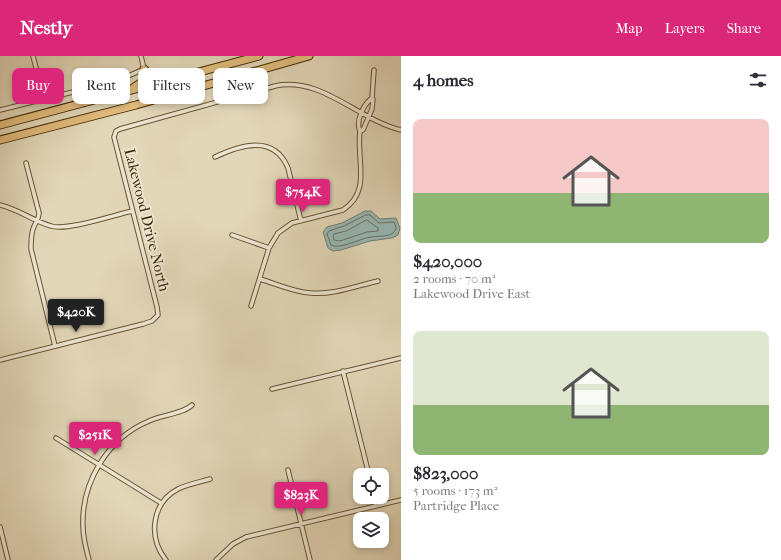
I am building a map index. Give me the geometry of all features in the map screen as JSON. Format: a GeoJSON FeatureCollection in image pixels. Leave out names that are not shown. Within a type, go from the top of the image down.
{"type":"FeatureCollection","features":[{"type":"Feature","properties":{"kind":"highway"},"geometry":{"type":"LineString","coordinates":[[205,71],[259,56]]}},
{"type":"Feature","properties":{"kind":"highway"},"geometry":{"type":"LineString","coordinates":[[0,140],[136,105],[309,56]]}},
{"type":"Feature","properties":{"kind":"highway"},"geometry":{"type":"LineString","coordinates":[[0,125],[81,104]]}},
{"type":"Feature","properties":{"kind":"street"},"geometry":{"type":"LineString","coordinates":[[33,56],[36,68]]}},
{"type":"Feature","properties":{"kind":"street"},"geometry":{"type":"LineString","coordinates":[[141,56],[144,68]]}},
{"type":"Feature","properties":{"kind":"street"},"geometry":{"type":"LineString","coordinates":[[360,131],[363,130],[369,116],[373,99],[374,70]]}},
{"type":"Feature","properties":{"kind":"street"},"geometry":{"type":"LineString","coordinates":[[64,94],[117,80],[138,71]]}},
{"type":"Feature","properties":{"kind":"street","name":"Lakewood Drive North"},"geometry":{"type":"LineString","coordinates":[[55,346],[144,324],[152,321],[158,315],[114,137],[116,131],[282,85],[302,85],[311,88],[362,113]]}},
{"type":"Feature","properties":{"kind":"street"},"geometry":{"type":"LineString","coordinates":[[251,306],[270,248],[274,238],[282,228],[292,223],[343,210],[356,198],[359,192],[361,180],[359,122],[365,106],[372,98]]}},
{"type":"Feature","properties":{"kind":"street"},"geometry":{"type":"LineString","coordinates":[[0,110],[24,104]]}},
{"type":"Feature","properties":{"kind":"street"},"geometry":{"type":"LineString","coordinates":[[362,113],[401,130]]}},
{"type":"Feature","properties":{"kind":"street"},"geometry":{"type":"LineString","coordinates":[[214,157],[234,149],[253,145],[266,146],[278,153],[288,168],[301,221]]}},
{"type":"Feature","properties":{"kind":"street"},"geometry":{"type":"LineString","coordinates":[[0,360],[55,346],[31,249],[32,234],[39,213],[26,163]]}},
{"type":"Feature","properties":{"kind":"street"},"geometry":{"type":"LineString","coordinates":[[0,205],[54,227],[69,226],[132,210]]}},
{"type":"Feature","properties":{"kind":"street"},"geometry":{"type":"LineString","coordinates":[[232,235],[270,248]]}},
{"type":"Feature","properties":{"kind":"street"},"geometry":{"type":"LineString","coordinates":[[260,279],[301,292],[315,293],[342,290],[378,281]]}},
{"type":"Feature","properties":{"kind":"street"},"geometry":{"type":"LineString","coordinates":[[272,389],[401,358]]}},
{"type":"Feature","properties":{"kind":"street"},"geometry":{"type":"LineString","coordinates":[[343,371],[367,468]]}},
{"type":"Feature","properties":{"kind":"street"},"geometry":{"type":"LineString","coordinates":[[89,560],[82,516],[87,490],[99,464],[117,442],[138,426],[151,420],[185,410],[192,404]]}},
{"type":"Feature","properties":{"kind":"street"},"geometry":{"type":"LineString","coordinates":[[56,438],[162,503]]}},
{"type":"Feature","properties":{"kind":"street"},"geometry":{"type":"LineString","coordinates":[[288,470],[310,560]]}},
{"type":"Feature","properties":{"kind":"street"},"geometry":{"type":"LineString","coordinates":[[166,560],[154,537],[155,518],[162,503],[169,495],[178,489],[210,479]]}},
{"type":"Feature","properties":{"kind":"street"},"geometry":{"type":"LineString","coordinates":[[216,560],[233,544],[246,537],[401,500]]}},
{"type":"Feature","properties":{"kind":"street"},"geometry":{"type":"LineString","coordinates":[[0,527],[8,560]]}},
{"type":"Feature","properties":{"kind":"water"},"geometry":{"type":"Polygon","coordinates":[[[365,211],[371,211],[380,219],[396,218],[400,228],[398,235],[392,238],[370,241],[341,250],[333,251],[328,248],[323,232],[327,227],[342,223],[365,211]]]}}]}
